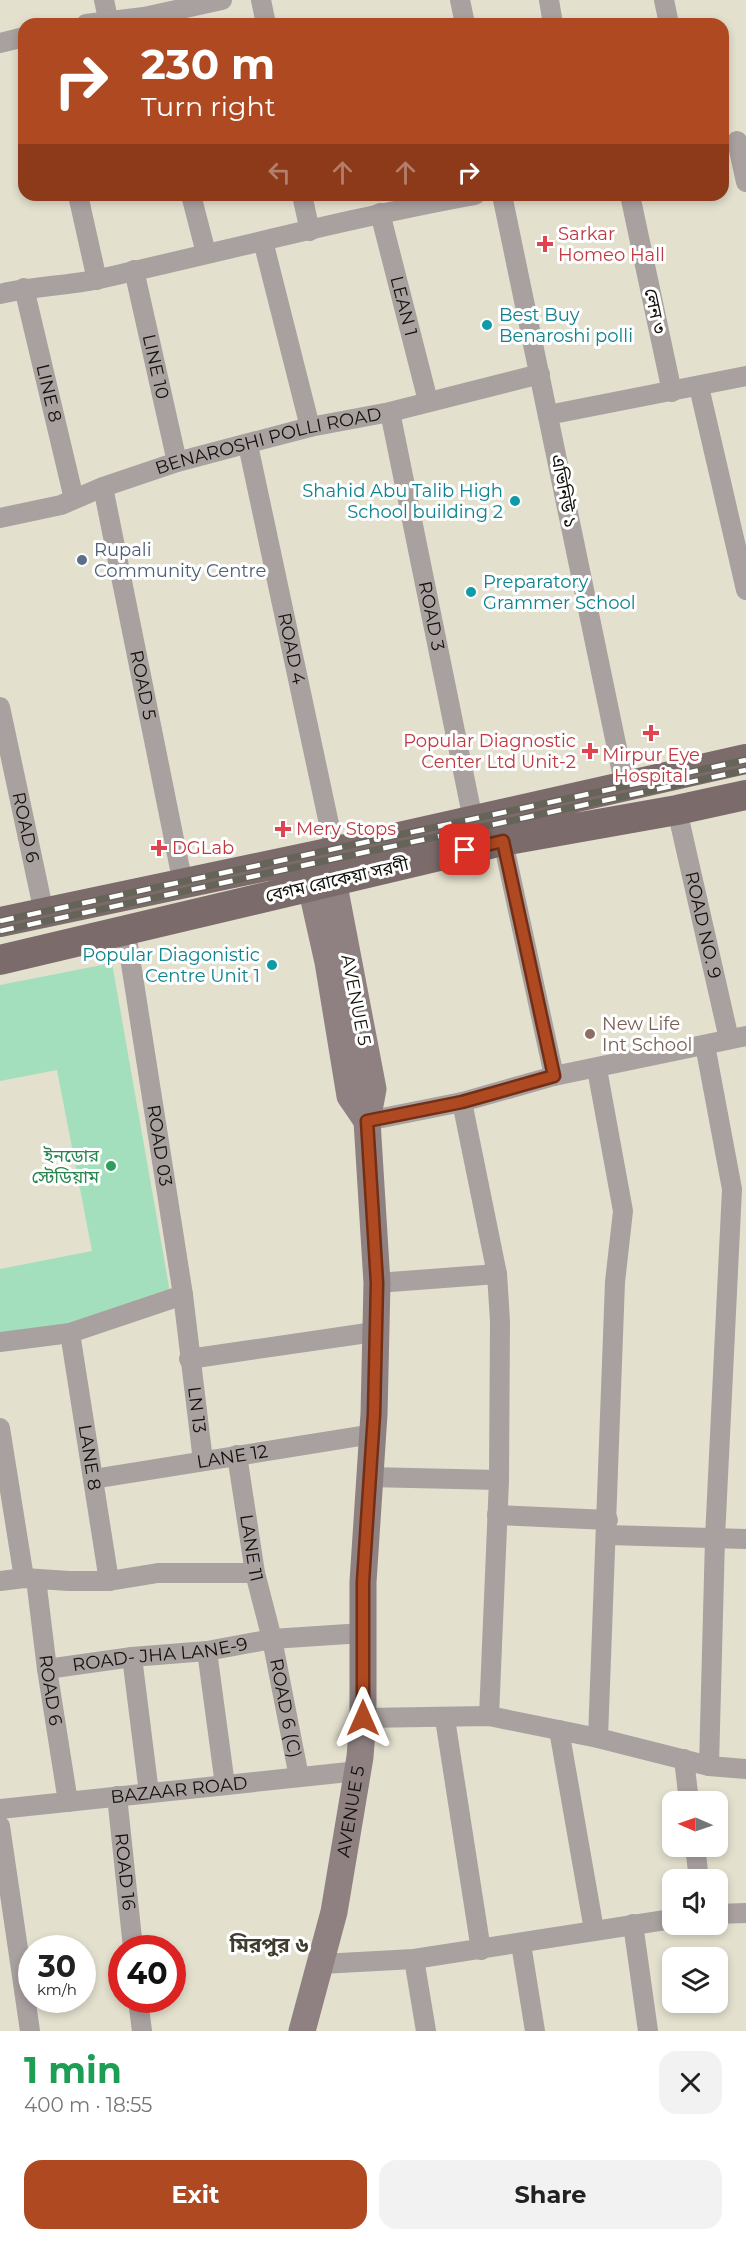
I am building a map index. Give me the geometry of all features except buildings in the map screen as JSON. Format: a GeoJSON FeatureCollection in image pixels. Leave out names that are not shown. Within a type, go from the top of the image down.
{"type":"FeatureCollection","features":[{"type":"Feature","properties":{"kind":"main road","name":"বেগম রোকেয়া সরণী"},"geometry":{"type":"LineString","coordinates":[[0,960],[126,932],[321,872],[473,820],[746,759]]}},
{"type":"Feature","properties":{"kind":"main road","name":"বেগম রোকেয়া সরণী"},"geometry":{"type":"LineString","coordinates":[[0,922],[183,884],[321,872],[677,810],[746,795]]}},
{"type":"Feature","properties":{"kind":"street"},"geometry":{"type":"LineString","coordinates":[[152,18],[222,0]]}},
{"type":"Feature","properties":{"kind":"street"},"geometry":{"type":"LineString","coordinates":[[261,0],[265,18]]}},
{"type":"Feature","properties":{"kind":"street"},"geometry":{"type":"LineString","coordinates":[[460,0],[464,18]]}},
{"type":"Feature","properties":{"kind":"street"},"geometry":{"type":"LineString","coordinates":[[549,0],[552,18]]}},
{"type":"Feature","properties":{"kind":"street"},"geometry":{"type":"LineString","coordinates":[[664,0],[668,18]]}},
{"type":"Feature","properties":{"kind":"street"},"geometry":{"type":"LineString","coordinates":[[106,10],[137,18]]}},
{"type":"Feature","properties":{"kind":"street"},"geometry":{"type":"LineString","coordinates":[[0,41],[18,38]]}},
{"type":"Feature","properties":{"kind":"street"},"geometry":{"type":"LineString","coordinates":[[735,141],[746,183]]}},
{"type":"Feature","properties":{"kind":"street"},"geometry":{"type":"LineString","coordinates":[[79,201],[97,280]]}},
{"type":"Feature","properties":{"kind":"street"},"geometry":{"type":"LineString","coordinates":[[193,201],[206,253]]}},
{"type":"Feature","properties":{"kind":"street"},"geometry":{"type":"LineString","coordinates":[[303,201],[309,231]]}},
{"type":"Feature","properties":{"kind":"street"},"geometry":{"type":"LineString","coordinates":[[0,294],[24,288],[97,280],[380,213],[443,201]]}},
{"type":"Feature","properties":{"kind":"street","name":"এভিনিউ ১"},"geometry":{"type":"LineString","coordinates":[[503,201],[626,787]]}},
{"type":"Feature","properties":{"kind":"street","name":"লেন ৩"},"geometry":{"type":"LineString","coordinates":[[631,201],[672,392]]}},
{"type":"Feature","properties":{"kind":"street","name":"LEAN 1"},"geometry":{"type":"LineString","coordinates":[[380,213],[428,401]]}},
{"type":"Feature","properties":{"kind":"street"},"geometry":{"type":"LineString","coordinates":[[263,241],[310,427]]}},
{"type":"Feature","properties":{"kind":"street","name":"LINE 10"},"geometry":{"type":"LineString","coordinates":[[134,270],[177,462]]}},
{"type":"Feature","properties":{"kind":"street","name":"LINE 8"},"geometry":{"type":"LineString","coordinates":[[24,288],[74,499]]}},
{"type":"Feature","properties":{"kind":"street","name":"BENAROSHI POLLI ROAD"},"geometry":{"type":"LineString","coordinates":[[0,518],[61,505],[104,487],[177,462],[310,427],[390,412],[540,375]]}},
{"type":"Feature","properties":{"kind":"street"},"geometry":{"type":"LineString","coordinates":[[548,415],[746,376]]}},
{"type":"Feature","properties":{"kind":"street"},"geometry":{"type":"LineString","coordinates":[[699,387],[746,590]]}},
{"type":"Feature","properties":{"kind":"street","name":"ROAD 3"},"geometry":{"type":"LineString","coordinates":[[390,412],[473,820]]}},
{"type":"Feature","properties":{"kind":"street","name":"ROAD 4"},"geometry":{"type":"LineString","coordinates":[[248,445],[321,872]]}},
{"type":"Feature","properties":{"kind":"street","name":"ROAD 5"},"geometry":{"type":"LineString","coordinates":[[104,487],[183,884]]}},
{"type":"Feature","properties":{"kind":"street","name":"ROAD 6"},"geometry":{"type":"LineString","coordinates":[[0,707],[44,913]]}},
{"type":"Feature","properties":{"kind":"street","name":"ROAD NO. 9"},"geometry":{"type":"LineString","coordinates":[[677,810],[738,1038]]}},
{"type":"Feature","properties":{"kind":"street"},"geometry":{"type":"LineString","coordinates":[[503,841],[554,1076]]}},
{"type":"Feature","properties":{"kind":"street"},"geometry":{"type":"LineString","coordinates":[[321,872],[328,962],[350,1096],[367,1121],[462,1102],[554,1076],[597,1069],[738,1038]]}},
{"type":"Feature","properties":{"kind":"street","name":"AVENUE 5"},"geometry":{"type":"LineString","coordinates":[[302,2031],[334,1912],[358,1771],[363,1718],[368,1477],[372,1434],[377,1283],[367,1121],[373,1089],[321,872]]}},
{"type":"Feature","properties":{"kind":"street","name":"ROAD 03"},"geometry":{"type":"LineString","coordinates":[[126,932],[183,1295],[189,1359]]}},
{"type":"Feature","properties":{"kind":"street"},"geometry":{"type":"LineString","coordinates":[[705,1045],[732,1190],[737,1295],[715,1538],[709,1766]]}},
{"type":"Feature","properties":{"kind":"street"},"geometry":{"type":"LineString","coordinates":[[597,1069],[623,1211],[615,1282],[608,1527],[598,1738]]}},
{"type":"Feature","properties":{"kind":"street"},"geometry":{"type":"LineString","coordinates":[[462,1102],[497,1274],[500,1321],[499,1480],[489,1716]]}},
{"type":"Feature","properties":{"kind":"street"},"geometry":{"type":"LineString","coordinates":[[377,1283],[497,1274]]}},
{"type":"Feature","properties":{"kind":"street"},"geometry":{"type":"LineString","coordinates":[[0,1342],[70,1333],[183,1295]]}},
{"type":"Feature","properties":{"kind":"street"},"geometry":{"type":"LineString","coordinates":[[189,1359],[374,1332]]}},
{"type":"Feature","properties":{"kind":"street","name":"LANE 8"},"geometry":{"type":"LineString","coordinates":[[70,1333],[109,1581]]}},
{"type":"Feature","properties":{"kind":"street","name":"LN 13"},"geometry":{"type":"LineString","coordinates":[[189,1359],[203,1461]]}},
{"type":"Feature","properties":{"kind":"street","name":"ROAD 6"},"geometry":{"type":"LineString","coordinates":[[0,1428],[47,1669],[69,1802]]}},
{"type":"Feature","properties":{"kind":"street","name":"LANE 12"},"geometry":{"type":"LineString","coordinates":[[93,1479],[372,1434]]}},
{"type":"Feature","properties":{"kind":"street","name":"LANE 11"},"geometry":{"type":"LineString","coordinates":[[237,1455],[255,1574],[272,1640]]}},
{"type":"Feature","properties":{"kind":"street"},"geometry":{"type":"LineString","coordinates":[[368,1477],[499,1480]]}},
{"type":"Feature","properties":{"kind":"street"},"geometry":{"type":"LineString","coordinates":[[497,1515],[715,1538],[746,1539]]}},
{"type":"Feature","properties":{"kind":"street"},"geometry":{"type":"LineString","coordinates":[[0,1581],[30,1578],[109,1581],[158,1573],[255,1574]]}},
{"type":"Feature","properties":{"kind":"street","name":"ROAD- JHA LANE-9"},"geometry":{"type":"LineString","coordinates":[[47,1669],[132,1657],[207,1651],[272,1640],[363,1634]]}},
{"type":"Feature","properties":{"kind":"street","name":"ROAD 6 (C)"},"geometry":{"type":"LineString","coordinates":[[272,1640],[299,1778]]}},
{"type":"Feature","properties":{"kind":"street"},"geometry":{"type":"LineString","coordinates":[[207,1651],[225,1785]]}},
{"type":"Feature","properties":{"kind":"street"},"geometry":{"type":"LineString","coordinates":[[132,1657],[148,1793]]}},
{"type":"Feature","properties":{"kind":"street"},"geometry":{"type":"LineString","coordinates":[[363,1718],[445,1719],[489,1716],[598,1738],[709,1766],[746,1769]]}},
{"type":"Feature","properties":{"kind":"street"},"geometry":{"type":"LineString","coordinates":[[445,1719],[481,1950]]}},
{"type":"Feature","properties":{"kind":"street"},"geometry":{"type":"LineString","coordinates":[[559,1730],[594,1930]]}},
{"type":"Feature","properties":{"kind":"street"},"geometry":{"type":"LineString","coordinates":[[684,1759],[688,1791]]}},
{"type":"Feature","properties":{"kind":"street","name":"BAZAAR ROAD"},"geometry":{"type":"LineString","coordinates":[[0,1809],[358,1771]]}},
{"type":"Feature","properties":{"kind":"street","name":"ROAD 16"},"geometry":{"type":"LineString","coordinates":[[117,1796],[132,1935]]}},
{"type":"Feature","properties":{"kind":"street"},"geometry":{"type":"LineString","coordinates":[[0,1826],[30,2031]]}},
{"type":"Feature","properties":{"kind":"street"},"geometry":{"type":"LineString","coordinates":[[728,1914],[746,1914]]}},
{"type":"Feature","properties":{"kind":"street"},"geometry":{"type":"LineString","coordinates":[[321,1964],[414,1959],[662,1920]]}},
{"type":"Feature","properties":{"kind":"street"},"geometry":{"type":"LineString","coordinates":[[633,1924],[648,2031]]}},
{"type":"Feature","properties":{"kind":"street"},"geometry":{"type":"LineString","coordinates":[[521,1944],[535,2031]]}},
{"type":"Feature","properties":{"kind":"street"},"geometry":{"type":"LineString","coordinates":[[414,1959],[426,2031]]}},
{"type":"Feature","properties":{"kind":"street"},"geometry":{"type":"LineString","coordinates":[[140,2013],[142,2031]]}},
{"type":"Feature","properties":{"kind":"green space","name":"ইনডোর স্টেডিয়াম"},"geometry":{"type":"Polygon","coordinates":[[[112,963],[172,1304],[31,1331],[0,1333],[0,1269],[92,1251],[57,1070],[0,1081],[0,985],[112,963]]]}},
{"type":"Feature","properties":{"kind":"railway"},"geometry":{"type":"LineString","coordinates":[[0,921],[746,760]]}},
{"type":"Feature","properties":{"kind":"railway"},"geometry":{"type":"LineString","coordinates":[[0,931],[746,770]]}},
{"type":"Feature","properties":{"kind":"place","name":"Sarkar Homeo Hall"},"geometry":{"type":"Point","coordinates":[545,244]}},
{"type":"Feature","properties":{"kind":"place","name":"Best Buy Benaroshi polli"},"geometry":{"type":"Point","coordinates":[487,325]}},
{"type":"Feature","properties":{"kind":"place","name":"Shahid Abu Talib High School building 2"},"geometry":{"type":"Point","coordinates":[515,501]}},
{"type":"Feature","properties":{"kind":"place","name":"Rupali Community Centre"},"geometry":{"type":"Point","coordinates":[82,560]}},
{"type":"Feature","properties":{"kind":"place","name":"Preparatory Grammer School"},"geometry":{"type":"Point","coordinates":[471,592]}},
{"type":"Feature","properties":{"kind":"place","name":"Mirpur Eye Hospital"},"geometry":{"type":"Point","coordinates":[651,733]}},
{"type":"Feature","properties":{"kind":"place","name":"Popular Diagnostic Center Ltd Unit-2"},"geometry":{"type":"Point","coordinates":[590,751]}},
{"type":"Feature","properties":{"kind":"place","name":"Mery Stops"},"geometry":{"type":"Point","coordinates":[283,829]}},
{"type":"Feature","properties":{"kind":"place","name":"DGLab"},"geometry":{"type":"Point","coordinates":[159,848]}},
{"type":"Feature","properties":{"kind":"place","name":"Popular Diagonistic Centre Unit 1"},"geometry":{"type":"Point","coordinates":[272,965]}},
{"type":"Feature","properties":{"kind":"place","name":"New Life Int School"},"geometry":{"type":"Point","coordinates":[590,1034]}},
{"type":"Feature","properties":{"kind":"place","name":"ইনডোর স্টেডিয়াম"},"geometry":{"type":"Point","coordinates":[111,1166]}},
{"type":"Feature","properties":{"kind":"district","name":"মিরপুর ৬"},"geometry":{"type":"Point","coordinates":[269,1945]}},
{"type":"Feature","properties":{"kind":"route"},"geometry":{"type":"LineString","coordinates":[[363,1718],[363,1582],[368,1477],[374,1414],[374,1332],[377,1283],[367,1121],[462,1102],[554,1076],[503,841],[465,850]]}}]}
